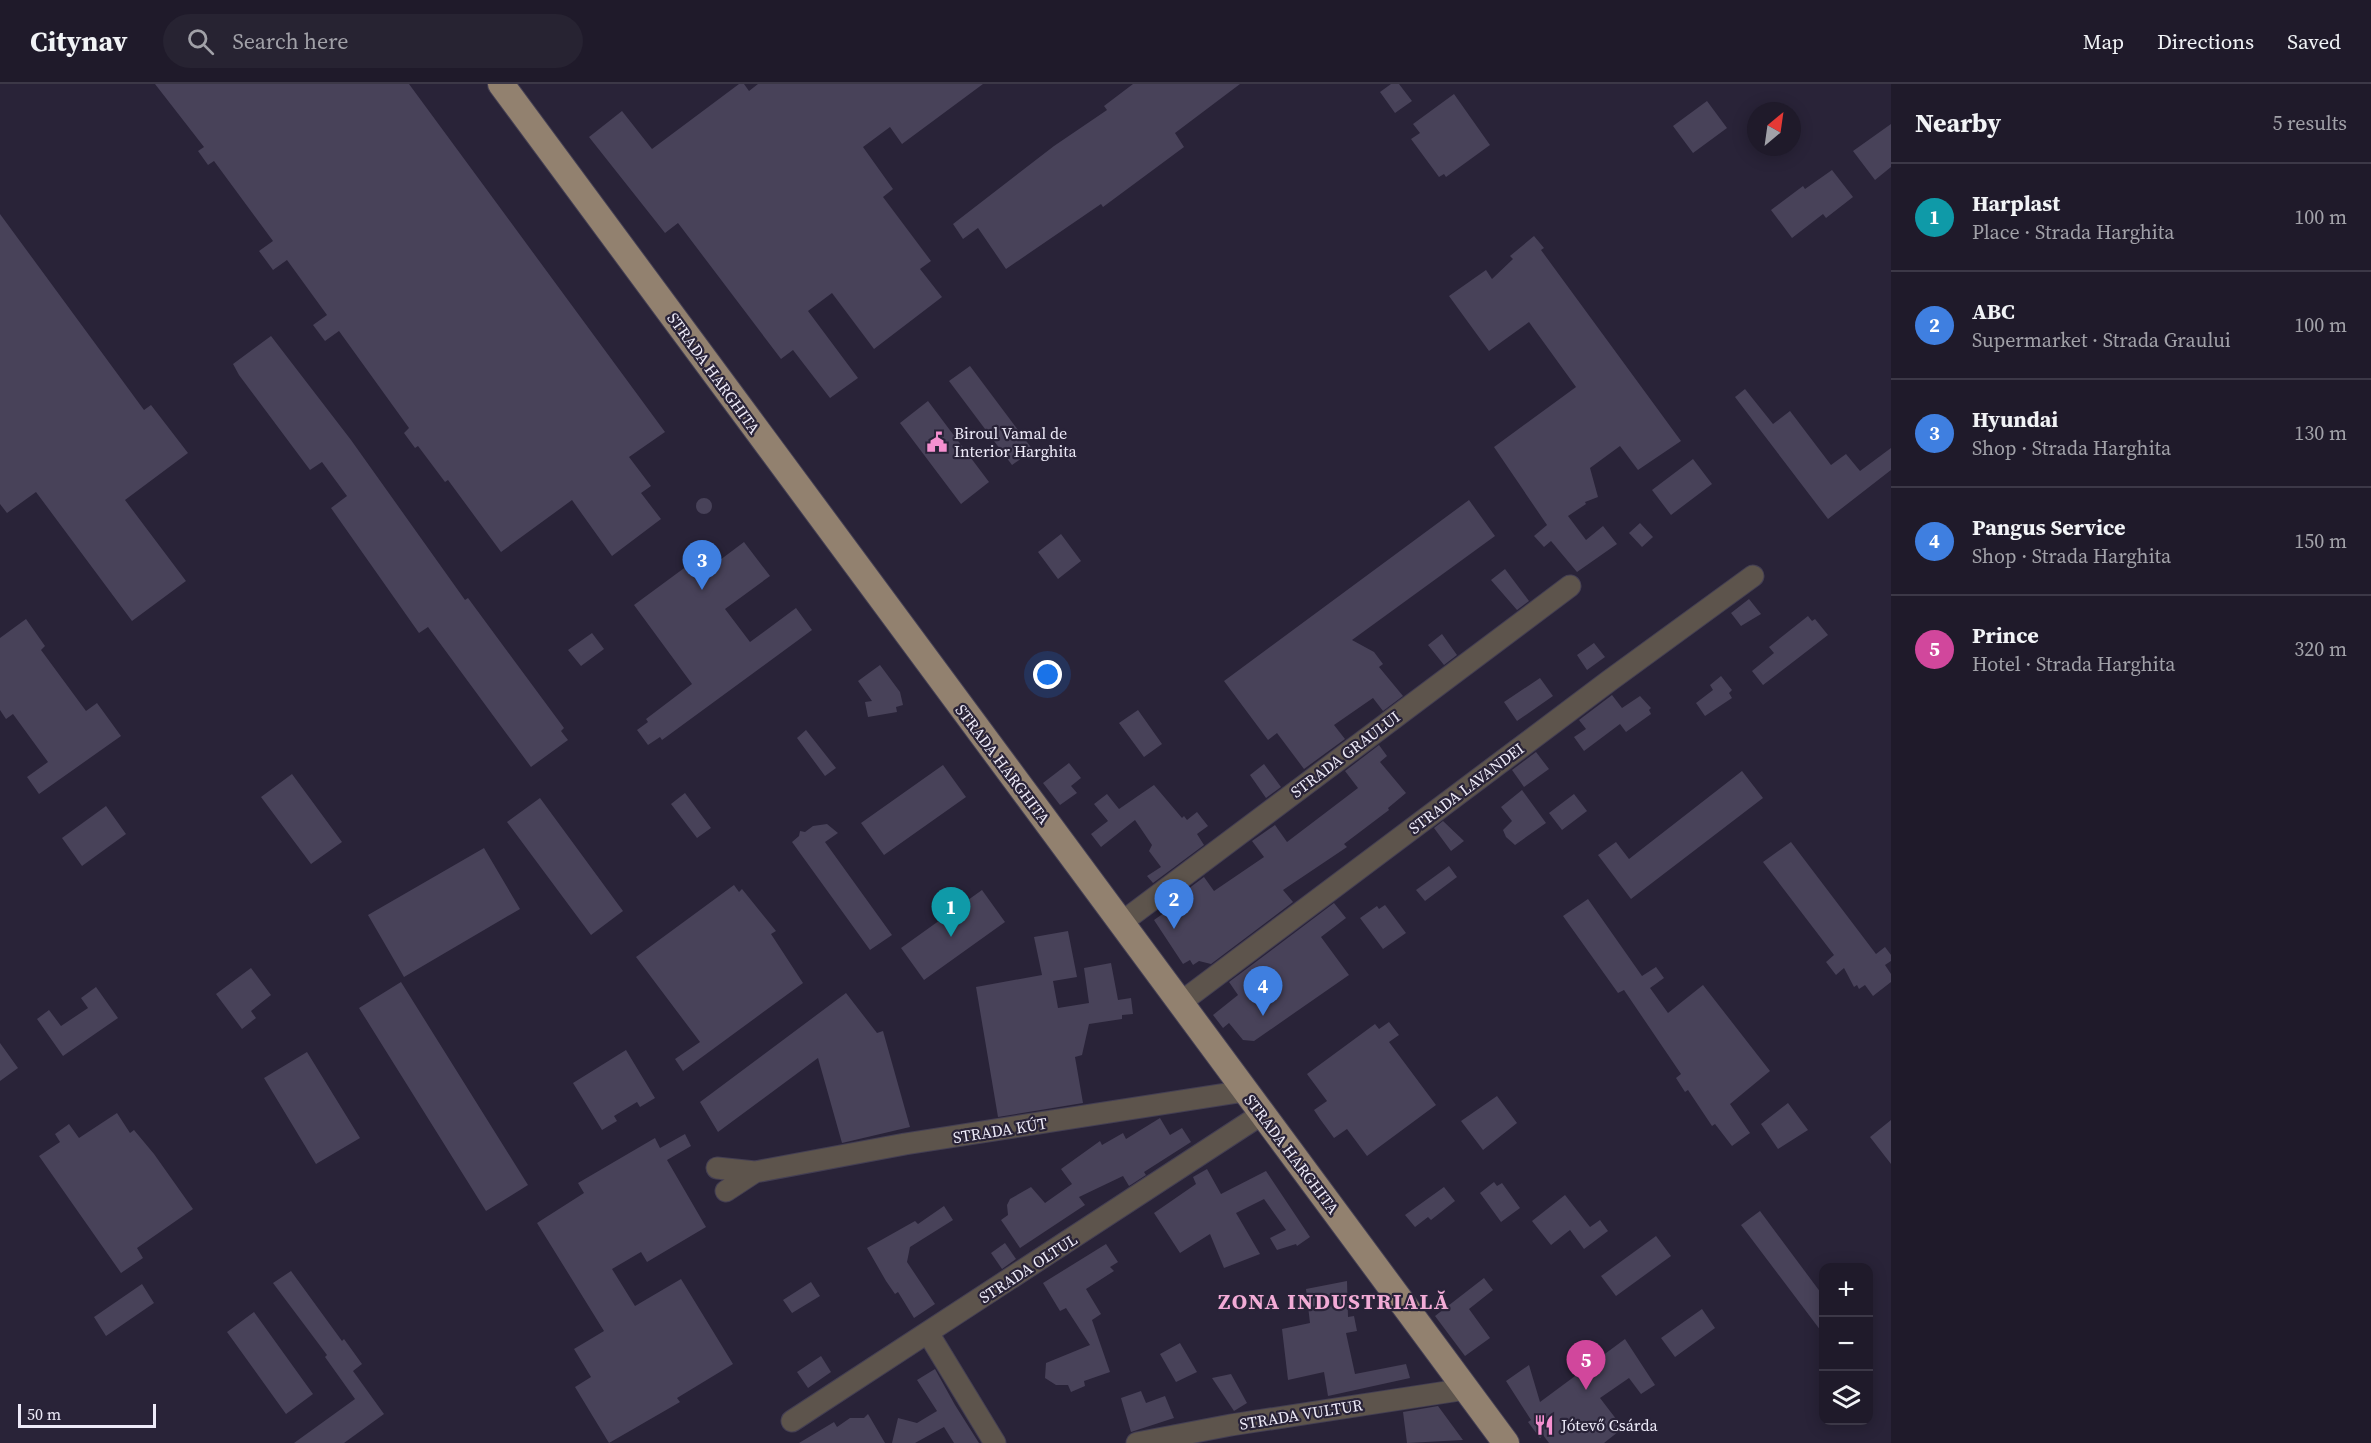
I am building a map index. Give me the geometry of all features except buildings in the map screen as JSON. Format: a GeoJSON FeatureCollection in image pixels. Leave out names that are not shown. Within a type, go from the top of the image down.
{"type":"FeatureCollection","features":[{"type":"Feature","properties":{"kind":"main road","name":"STRADA HARGHITA"},"geometry":{"type":"LineString","coordinates":[[501,84],[1506,1443]]}},
{"type":"Feature","properties":{"kind":"street","name":"STRADA LAVANDEI"},"geometry":{"type":"LineString","coordinates":[[1180,1003],[1609,681],[1753,576]]}},
{"type":"Feature","properties":{"kind":"street","name":"STRADA GRAULUI"},"geometry":{"type":"LineString","coordinates":[[1121,923],[1570,586]]}},
{"type":"Feature","properties":{"kind":"street","name":"STRADA KÚT"},"geometry":{"type":"LineString","coordinates":[[717,1168],[755,1172],[905,1144],[1245,1091]]}},
{"type":"Feature","properties":{"kind":"street","name":"STRADA OLTUL"},"geometry":{"type":"LineString","coordinates":[[792,1421],[1262,1114]]}},
{"type":"Feature","properties":{"kind":"street","name":"STRADA KÚT"},"geometry":{"type":"LineString","coordinates":[[726,1191],[755,1172]]}},
{"type":"Feature","properties":{"kind":"street"},"geometry":{"type":"LineString","coordinates":[[928,1333],[995,1443]]}},
{"type":"Feature","properties":{"kind":"street","name":"STRADA VULTUR"},"geometry":{"type":"LineString","coordinates":[[1137,1443],[1231,1425],[1466,1389]]}},
{"type":"Feature","properties":{"kind":"place","name":"Biroul Vamal de Interior Harghita"},"geometry":{"type":"Point","coordinates":[937,442]}},
{"type":"Feature","properties":{"kind":"place","name":"Hyundai"},"geometry":{"type":"Point","coordinates":[702,590]}},
{"type":"Feature","properties":{"kind":"place","name":"ABC"},"geometry":{"type":"Point","coordinates":[1174,929]}},
{"type":"Feature","properties":{"kind":"place","name":"Harplast"},"geometry":{"type":"Point","coordinates":[951,937]}},
{"type":"Feature","properties":{"kind":"place","name":"Pangus Service"},"geometry":{"type":"Point","coordinates":[1263,1016]}},
{"type":"Feature","properties":{"kind":"place","name":"Prince"},"geometry":{"type":"Point","coordinates":[1586,1390]}},
{"type":"Feature","properties":{"kind":"place","name":"Jótevő Csárda"},"geometry":{"type":"Point","coordinates":[1544,1425]}},
{"type":"Feature","properties":{"kind":"district","name":"ZONA INDUSTRIALĂ"},"geometry":{"type":"Point","coordinates":[1334,1301]}}]}
